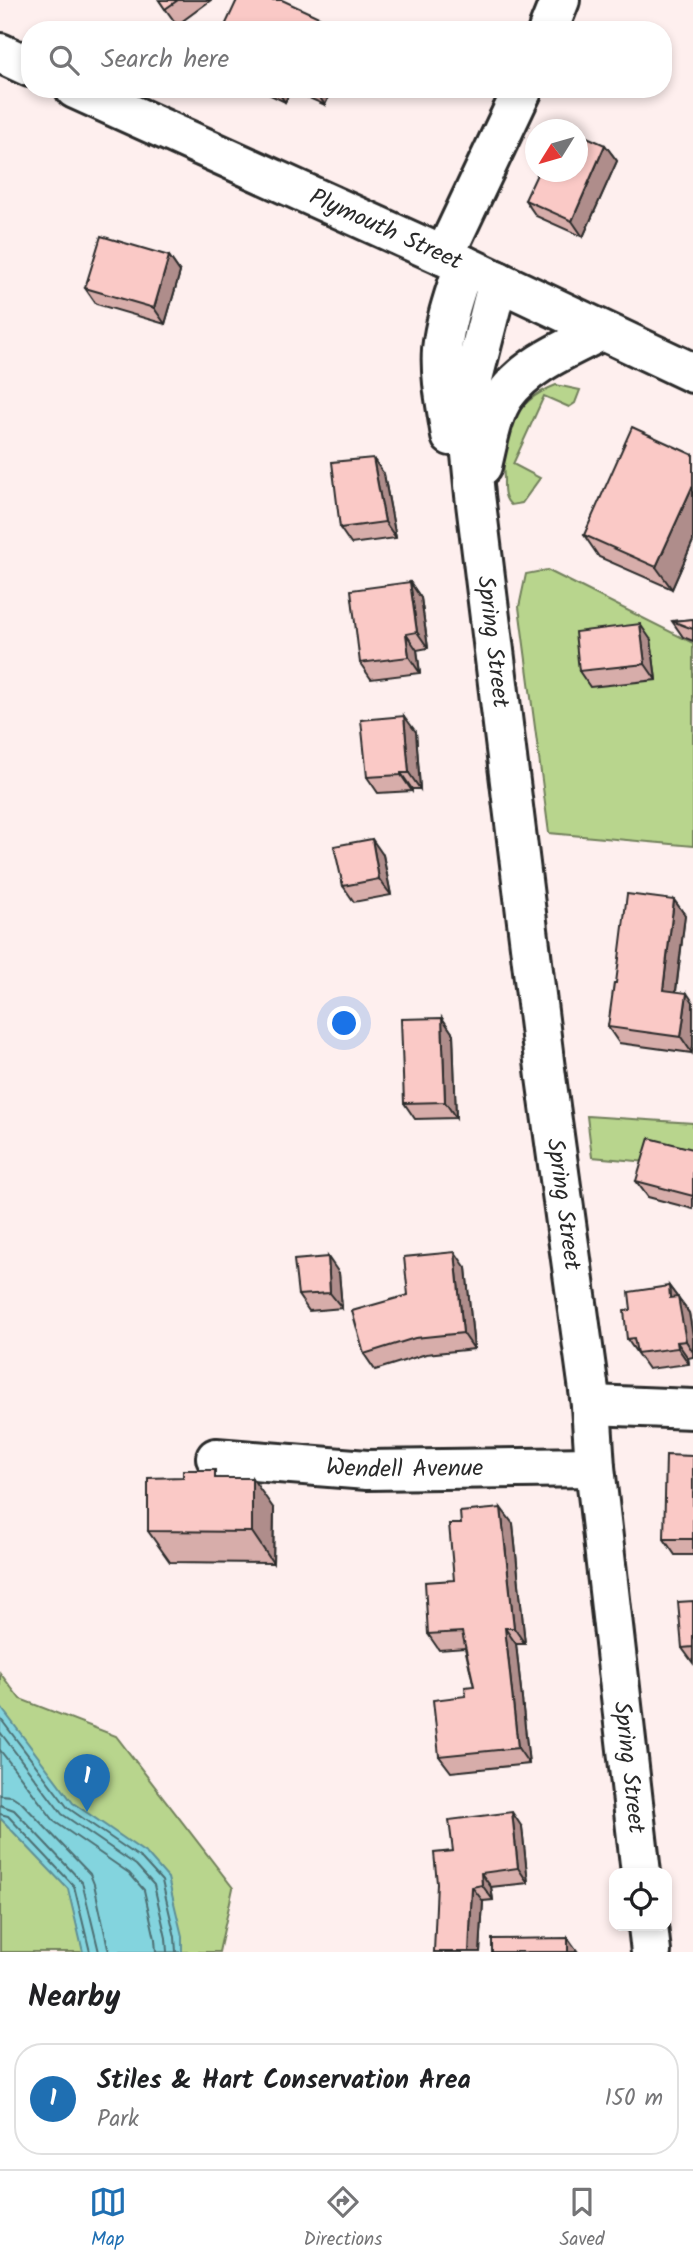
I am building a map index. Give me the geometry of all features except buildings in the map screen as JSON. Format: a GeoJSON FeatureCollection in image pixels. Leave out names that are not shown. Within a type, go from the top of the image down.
{"type":"FeatureCollection","features":[{"type":"Feature","properties":{"kind":"street"},"geometry":{"type":"LineString","coordinates":[[552,21],[560,0]]}},
{"type":"Feature","properties":{"kind":"street"},"geometry":{"type":"LineString","coordinates":[[0,54],[21,63]]}},
{"type":"Feature","properties":{"kind":"street","name":"Plymouth Street"},"geometry":{"type":"LineString","coordinates":[[95,98],[498,281],[693,373]]}},
{"type":"Feature","properties":{"kind":"street","name":"Spring Street"},"geometry":{"type":"LineString","coordinates":[[479,536],[452,443],[443,383],[442,351],[454,261],[519,98]]}},
{"type":"Feature","properties":{"kind":"street","name":"Spring Street"},"geometry":{"type":"LineString","coordinates":[[498,281],[469,394],[467,413],[479,536],[591,1405],[640,1868]]}},
{"type":"Feature","properties":{"kind":"street"},"geometry":{"type":"LineString","coordinates":[[475,495],[495,415],[505,395],[521,378],[543,362],[601,331]]}},
{"type":"Feature","properties":{"kind":"street"},"geometry":{"type":"LineString","coordinates":[[591,1405],[693,1409]]}},
{"type":"Feature","properties":{"kind":"street","name":"Wendell Avenue"},"geometry":{"type":"LineString","coordinates":[[216,1458],[367,1470],[596,1467]]}},
{"type":"Feature","properties":{"kind":"street"},"geometry":{"type":"LineString","coordinates":[[649,1931],[651,1952]]}},
{"type":"Feature","properties":{"kind":"green space"},"geometry":{"type":"Polygon","coordinates":[[[556,385],[580,390],[575,403],[569,407],[544,396],[513,464],[540,478],[522,503],[511,505],[504,489],[504,463],[512,422],[519,410],[529,401],[556,385]]]}},
{"type":"Feature","properties":{"kind":"green space"},"geometry":{"type":"Polygon","coordinates":[[[547,570],[693,643],[693,846],[549,833],[519,607],[526,574],[547,570]]]}},
{"type":"Feature","properties":{"kind":"green space"},"geometry":{"type":"Polygon","coordinates":[[[587,1116],[693,1123],[693,1166],[592,1157],[587,1116]]]}},
{"type":"Feature","properties":{"kind":"green space"},"geometry":{"type":"Polygon","coordinates":[[[0,1673],[20,1699],[116,1736],[233,1888],[219,1952],[0,1952],[0,1673]]]}},
{"type":"Feature","properties":{"kind":"water"},"geometry":{"type":"Polygon","coordinates":[[[0,1706],[73,1803],[147,1854],[168,1878],[182,1936],[182,1952],[83,1952],[68,1889],[0,1818],[0,1706]]]}},
{"type":"Feature","properties":{"kind":"place","name":"Stiles & Hart Conservation Area"},"geometry":{"type":"Point","coordinates":[87,1812]}}]}
